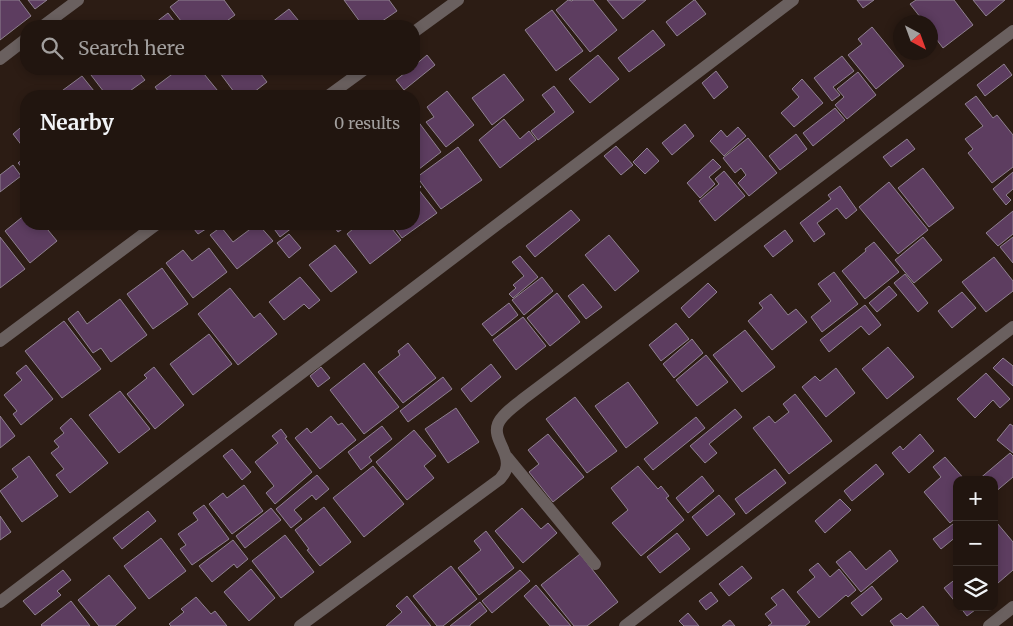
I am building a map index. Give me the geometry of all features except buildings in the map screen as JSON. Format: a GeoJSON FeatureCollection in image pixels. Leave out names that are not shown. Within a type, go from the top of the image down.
{"type":"FeatureCollection","features":[{"type":"Feature","properties":{"kind":"street"},"geometry":{"type":"LineString","coordinates":[[51,20],[78,0]]}},
{"type":"Feature","properties":{"kind":"street"},"geometry":{"type":"LineString","coordinates":[[420,28],[458,0]]}},
{"type":"Feature","properties":{"kind":"street"},"geometry":{"type":"LineString","coordinates":[[0,602],[793,0]]}},
{"type":"Feature","properties":{"kind":"street"},"geometry":{"type":"LineString","coordinates":[[595,564],[507,457],[497,435],[497,425],[504,415],[1013,31]]}},
{"type":"Feature","properties":{"kind":"street"},"geometry":{"type":"LineString","coordinates":[[0,59],[20,44]]}},
{"type":"Feature","properties":{"kind":"street"},"geometry":{"type":"LineString","coordinates":[[336,90],[357,75]]}},
{"type":"Feature","properties":{"kind":"street"},"geometry":{"type":"LineString","coordinates":[[0,341],[149,230]]}},
{"type":"Feature","properties":{"kind":"street"},"geometry":{"type":"LineString","coordinates":[[625,626],[1013,327]]}},
{"type":"Feature","properties":{"kind":"street"},"geometry":{"type":"LineString","coordinates":[[300,626],[500,479],[506,470],[507,457]]}},
{"type":"Feature","properties":{"kind":"street"},"geometry":{"type":"LineString","coordinates":[[989,626],[1013,606]]}}]}
